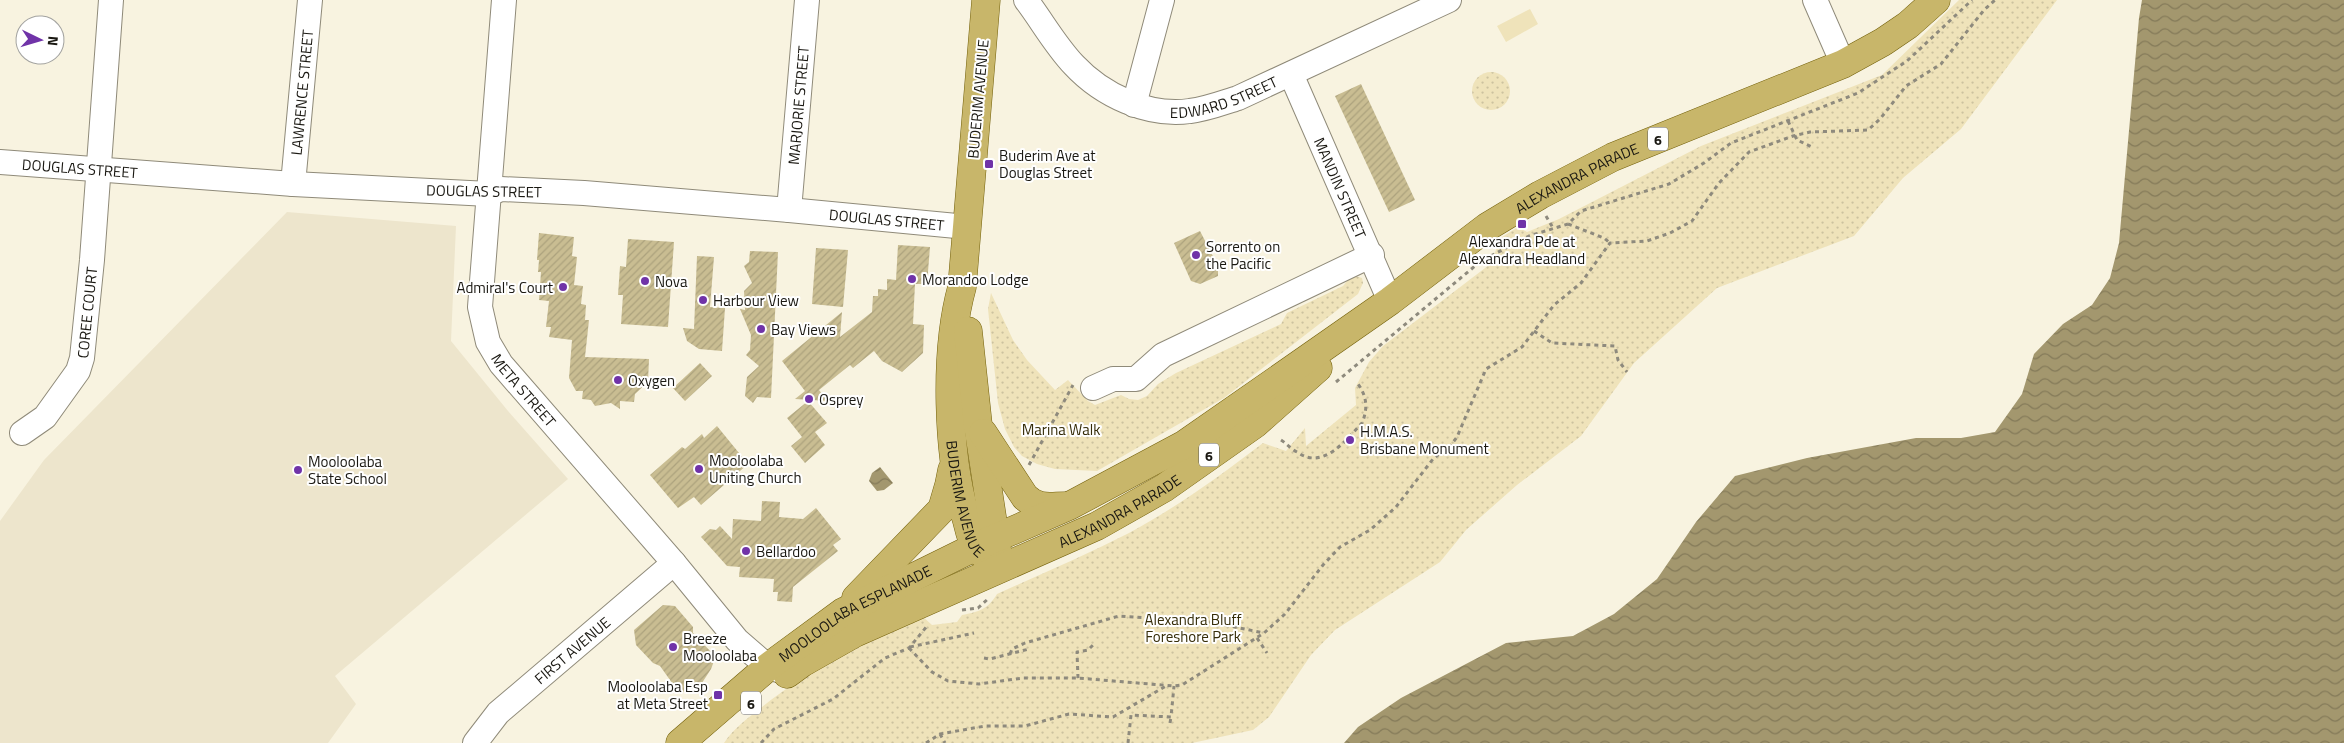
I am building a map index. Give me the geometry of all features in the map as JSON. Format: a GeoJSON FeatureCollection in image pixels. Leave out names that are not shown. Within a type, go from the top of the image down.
{"type":"FeatureCollection","features":[{"type":"Feature","properties":{"kind":"main road","name":"BUDERIM AVENUE"},"geometry":{"type":"LineString","coordinates":[[985,542],[963,510],[950,419],[956,311],[962,288],[986,0]]}},
{"type":"Feature","properties":{"kind":"main road","name":"ALEXANDRA PARADE"},"geometry":{"type":"LineString","coordinates":[[985,542],[1069,506],[1185,444],[1390,301],[1487,227],[1580,173],[1613,157],[1842,64],[1883,42],[1908,25],[1936,0]]}},
{"type":"Feature","properties":{"kind":"main road","name":"BUDERIM AVENUE"},"geometry":{"type":"LineString","coordinates":[[962,288],[967,313],[970,359],[978,425],[985,542],[997,580]]}},
{"type":"Feature","properties":{"kind":"main road","name":"ALEXANDRA PARADE"},"geometry":{"type":"LineString","coordinates":[[997,580],[1164,488],[1255,424],[1340,349],[1365,322],[1390,301]]}},
{"type":"Feature","properties":{"kind":"main road"},"geometry":{"type":"LineString","coordinates":[[978,425],[1025,497],[1031,503],[1038,506],[1069,506]]}},
{"type":"Feature","properties":{"kind":"main road"},"geometry":{"type":"LineString","coordinates":[[843,612],[942,509],[950,485],[954,456]]}},
{"type":"Feature","properties":{"kind":"main road","name":"MOOLOOLABA ESPLANADE"},"geometry":{"type":"LineString","coordinates":[[680,743],[768,667],[843,612],[985,542]]}},
{"type":"Feature","properties":{"kind":"main road","name":"MOOLOOLABA ESPLANADE"},"geometry":{"type":"LineString","coordinates":[[700,743],[802,663],[855,633],[997,580]]}},
{"type":"Feature","properties":{"kind":"street","name":"COREE COURT"},"geometry":{"type":"LineString","coordinates":[[22,433],[45,417],[78,371],[85,331],[111,0]]}},
{"type":"Feature","properties":{"kind":"street","name":"LAWRENCE STREET"},"geometry":{"type":"LineString","coordinates":[[293,184],[310,0]]}},
{"type":"Feature","properties":{"kind":"street","name":"META STREET"},"geometry":{"type":"LineString","coordinates":[[504,0],[480,307],[488,342],[501,364],[674,563],[737,640],[768,667]]}},
{"type":"Feature","properties":{"kind":"street","name":"MARJORIE STREET"},"geometry":{"type":"LineString","coordinates":[[789,210],[807,0]]}},
{"type":"Feature","properties":{"kind":"street","name":"EDWARD STREET"},"geometry":{"type":"LineString","coordinates":[[1026,0],[1073,64],[1097,85],[1134,105],[1169,112],[1207,108],[1238,98],[1291,74],[1424,6],[1449,0]]}},
{"type":"Feature","properties":{"kind":"street"},"geometry":{"type":"LineString","coordinates":[[1134,105],[1162,0]]}},
{"type":"Feature","properties":{"kind":"street"},"geometry":{"type":"LineString","coordinates":[[1815,0],[1842,64]]}},
{"type":"Feature","properties":{"kind":"street","name":"MANDIN STREET"},"geometry":{"type":"LineString","coordinates":[[1291,74],[1372,255],[1390,301]]}},
{"type":"Feature","properties":{"kind":"street","name":"DOUGLAS STREET"},"geometry":{"type":"LineString","coordinates":[[0,162],[293,184],[489,194],[501,189],[567,192],[966,227]]}},
{"type":"Feature","properties":{"kind":"street"},"geometry":{"type":"LineString","coordinates":[[1084,385],[1113,379],[1136,379],[1163,355],[1372,255]]}},
{"type":"Feature","properties":{"kind":"street","name":"FIRST AVENUE"},"geometry":{"type":"LineString","coordinates":[[475,743],[498,713],[674,563]]}},
{"type":"Feature","properties":{"kind":"street"},"geometry":{"type":"LineString","coordinates":[[768,667],[778,670],[802,663]]}},
{"type":"Feature","properties":{"kind":"path"},"geometry":{"type":"LineString","coordinates":[[1329,387],[1481,261],[1529,236],[1568,224],[1581,211],[1669,184],[1704,163],[1731,143],[1858,93],[1907,60],[1972,0]]}},
{"type":"Feature","properties":{"kind":"path"},"geometry":{"type":"LineString","coordinates":[[1568,224],[1604,238],[1610,243],[1647,241],[1670,233],[1692,221],[1719,183],[1750,152],[1793,136],[1810,132],[1868,130],[1880,119],[1906,86],[1941,64],[1984,10],[1995,0]]}},
{"type":"Feature","properties":{"kind":"path"},"geometry":{"type":"LineString","coordinates":[[1788,121],[1793,136],[1812,147]]}},
{"type":"Feature","properties":{"kind":"path"},"geometry":{"type":"LineString","coordinates":[[1542,219],[1546,216],[1553,228]]}},
{"type":"Feature","properties":{"kind":"path"},"geometry":{"type":"LineString","coordinates":[[909,648],[932,672],[948,681],[979,684],[1023,678],[1078,678],[1142,682],[1166,686],[1182,684],[1264,633],[1285,614],[1323,565],[1340,547],[1370,530],[1396,508],[1433,458],[1451,445],[1457,437],[1486,369],[1522,347],[1554,305],[1581,284],[1610,243]]}},
{"type":"Feature","properties":{"kind":"path"},"geometry":{"type":"LineString","coordinates":[[1534,331],[1552,343],[1616,346],[1618,360],[1627,372]]}},
{"type":"Feature","properties":{"kind":"path"},"geometry":{"type":"LineString","coordinates":[[1281,440],[1305,456],[1313,458],[1332,454],[1362,423],[1365,417],[1366,400],[1358,384]]}},
{"type":"Feature","properties":{"kind":"path"},"geometry":{"type":"LineString","coordinates":[[1029,466],[1084,385]]}},
{"type":"Feature","properties":{"kind":"path"},"geometry":{"type":"LineString","coordinates":[[955,610],[970,611],[978,608],[997,580]]}},
{"type":"Feature","properties":{"kind":"path"},"geometry":{"type":"LineString","coordinates":[[1010,654],[1012,649],[1025,643],[1119,616],[1210,622],[1264,633]]}},
{"type":"Feature","properties":{"kind":"path"},"geometry":{"type":"LineString","coordinates":[[909,648],[931,621]]}},
{"type":"Feature","properties":{"kind":"path"},"geometry":{"type":"LineString","coordinates":[[761,743],[774,729],[832,699],[885,658],[909,648],[974,632]]}},
{"type":"Feature","properties":{"kind":"path"},"geometry":{"type":"LineString","coordinates":[[1257,638],[1267,653]]}},
{"type":"Feature","properties":{"kind":"path"},"geometry":{"type":"LineString","coordinates":[[1078,678],[1077,652],[1088,650],[1095,643]]}},
{"type":"Feature","properties":{"kind":"path"},"geometry":{"type":"LineString","coordinates":[[984,658],[990,659],[1030,649]]}},
{"type":"Feature","properties":{"kind":"path"},"geometry":{"type":"LineString","coordinates":[[926,743],[940,734],[985,726],[1025,726],[1069,714],[1113,717],[1166,686]]}},
{"type":"Feature","properties":{"kind":"path"},"geometry":{"type":"LineString","coordinates":[[1170,723],[1174,686]]}},
{"type":"Feature","properties":{"kind":"path"},"geometry":{"type":"LineString","coordinates":[[1128,743],[1131,715],[1171,717]]}},
{"type":"Feature","properties":{"kind":"path"},"geometry":{"type":"LineString","coordinates":[[940,734],[945,743]]}},
{"type":"Feature","properties":{"kind":"shaded area","name":"Mooloolaba State School"},"geometry":{"type":"Polygon","coordinates":[[[287,212],[456,226],[451,341],[508,411],[568,479],[335,676],[356,704],[328,743],[0,743],[0,521],[44,460],[287,212]]]}},
{"type":"Feature","properties":{"kind":"green space","name":"Alexandra Bluff Foreshore Park"},"geometry":{"type":"Polygon","coordinates":[[[1959,0],[2057,0],[1961,129],[1903,178],[1854,236],[1717,288],[1634,363],[1581,436],[1517,485],[1466,530],[1440,562],[1335,630],[1311,655],[1269,717],[1253,730],[1192,743],[724,743],[742,724],[781,693],[859,645],[921,615],[932,625],[957,622],[962,615],[978,611],[986,606],[997,594],[1096,549],[1147,523],[1198,491],[1263,443],[1286,451],[1305,428],[1306,446],[1356,405],[1355,388],[1369,362],[1383,346],[1489,265],[1502,237],[1518,227],[1527,232],[1559,219],[1701,146],[1882,75],[1959,0]]]}},
{"type":"Feature","properties":{"kind":"green space"},"geometry":{"type":"Polygon","coordinates":[[[1530,9],[1538,24],[1506,42],[1497,26],[1530,9]]]}},
{"type":"Feature","properties":{"kind":"green space"},"geometry":{"type":"Polygon","coordinates":[[[1491,72],[1505,77],[1510,91],[1505,105],[1491,110],[1477,105],[1472,91],[1477,77],[1491,72]]]}},
{"type":"Feature","properties":{"kind":"green space","name":"Marina Walk"},"geometry":{"type":"Polygon","coordinates":[[[1352,275],[1362,278],[1363,283],[1358,294],[1224,398],[1097,471],[1055,469],[1037,464],[1022,456],[1014,447],[1005,429],[998,403],[988,309],[991,293],[1013,340],[1027,360],[1055,390],[1068,380],[1088,401],[1095,405],[1121,395],[1129,399],[1138,400],[1147,396],[1158,384],[1176,373],[1281,324],[1287,313],[1343,286],[1352,275]]]}},
{"type":"Feature","properties":{"kind":"water"},"geometry":{"type":"Polygon","coordinates":[[[2142,0],[2344,0],[2344,743],[1344,743],[1358,727],[1401,698],[1506,643],[1573,636],[1614,614],[1657,579],[1696,522],[1735,476],[1807,458],[1916,438],[1961,438],[1995,432],[2022,394],[2034,354],[2063,324],[2092,305],[2110,278],[2119,243],[2142,0]]]}},
{"type":"Feature","properties":{"kind":"water"},"geometry":{"type":"Polygon","coordinates":[[[880,467],[893,483],[884,490],[877,491],[869,481],[872,473],[880,467]]]}},
{"type":"Feature","properties":{"kind":"building"},"geometry":{"type":"Polygon","coordinates":[[[1361,84],[1415,200],[1389,212],[1335,96],[1361,84]]]}},
{"type":"Feature","properties":{"kind":"building","name":"Sorrento on the Pacific"},"geometry":{"type":"Polygon","coordinates":[[[1200,231],[1218,266],[1218,276],[1200,284],[1191,281],[1174,243],[1200,231]]]}},
{"type":"Feature","properties":{"kind":"building"},"geometry":{"type":"Polygon","coordinates":[[[539,233],[574,237],[572,256],[577,257],[574,285],[583,286],[581,304],[586,305],[585,320],[589,320],[585,357],[649,359],[648,382],[635,394],[634,402],[620,401],[620,409],[611,403],[595,406],[591,400],[582,399],[583,391],[576,391],[569,378],[572,340],[549,337],[551,327],[546,327],[549,301],[539,300],[541,272],[538,272],[539,260],[537,260],[539,233]]]}},
{"type":"Feature","properties":{"kind":"building","name":"Nova"},"geometry":{"type":"Polygon","coordinates":[[[628,239],[674,242],[668,327],[621,324],[623,295],[618,295],[620,266],[626,267],[628,239]]]}},
{"type":"Feature","properties":{"kind":"building"},"geometry":{"type":"Polygon","coordinates":[[[898,245],[930,247],[927,284],[915,284],[913,324],[924,325],[923,353],[902,372],[882,361],[874,351],[853,368],[850,365],[819,390],[828,401],[795,399],[805,391],[782,361],[842,312],[840,337],[872,312],[873,296],[878,296],[878,289],[887,290],[887,279],[896,280],[898,245]]]}},
{"type":"Feature","properties":{"kind":"building"},"geometry":{"type":"Polygon","coordinates":[[[816,248],[848,250],[843,307],[812,304],[816,248]]]}},
{"type":"Feature","properties":{"kind":"building","name":"Bay Views"},"geometry":{"type":"Polygon","coordinates":[[[750,251],[778,252],[771,398],[757,397],[753,403],[745,396],[747,377],[759,366],[746,355],[750,350],[751,335],[740,309],[745,310],[744,291],[752,283],[744,266],[749,262],[750,251]]]}},
{"type":"Feature","properties":{"kind":"building","name":"Harbour View"},"geometry":{"type":"Polygon","coordinates":[[[697,256],[714,257],[710,307],[725,308],[722,351],[699,349],[687,341],[683,328],[694,329],[697,256]]]}},
{"type":"Feature","properties":{"kind":"building"},"geometry":{"type":"Polygon","coordinates":[[[700,363],[712,376],[685,401],[673,388],[700,363]]]}},
{"type":"Feature","properties":{"kind":"building"},"geometry":{"type":"Polygon","coordinates":[[[808,401],[827,423],[815,432],[825,445],[805,463],[791,446],[802,437],[787,418],[808,401]]]}},
{"type":"Feature","properties":{"kind":"building","name":"Mooloolaba Uniting Church"},"geometry":{"type":"Polygon","coordinates":[[[717,426],[748,464],[701,505],[694,497],[678,508],[650,475],[682,447],[685,449],[702,434],[704,438],[717,426]]]}},
{"type":"Feature","properties":{"kind":"building","name":"Bellardoo"},"geometry":{"type":"Polygon","coordinates":[[[762,501],[780,502],[779,517],[803,519],[816,508],[841,539],[833,545],[838,551],[793,587],[792,602],[777,601],[778,592],[773,592],[774,579],[739,577],[740,567],[727,566],[701,537],[710,529],[716,530],[720,526],[732,539],[733,519],[761,521],[762,501]]]}},
{"type":"Feature","properties":{"kind":"building","name":"Breeze Mooloolaba"},"geometry":{"type":"Polygon","coordinates":[[[663,605],[675,606],[693,627],[693,633],[712,653],[714,661],[711,669],[700,686],[693,691],[682,692],[675,687],[660,666],[653,663],[636,645],[634,630],[663,605]]]}},
{"type":"Feature","properties":{"kind":"place","name":"Buderim Ave at Douglas Street"},"geometry":{"type":"Point","coordinates":[989,164]}},
{"type":"Feature","properties":{"kind":"place","name":"Alexandra Pde at Alexandra Headland"},"geometry":{"type":"Point","coordinates":[1522,224]}},
{"type":"Feature","properties":{"kind":"place","name":"Sorrento on the Pacific"},"geometry":{"type":"Point","coordinates":[1196,255]}},
{"type":"Feature","properties":{"kind":"place","name":"Morandoo Lodge"},"geometry":{"type":"Point","coordinates":[912,279]}},
{"type":"Feature","properties":{"kind":"place","name":"Nova"},"geometry":{"type":"Point","coordinates":[645,281]}},
{"type":"Feature","properties":{"kind":"place","name":"Admiral's Court"},"geometry":{"type":"Point","coordinates":[563,287]}},
{"type":"Feature","properties":{"kind":"place","name":"Harbour View"},"geometry":{"type":"Point","coordinates":[703,300]}},
{"type":"Feature","properties":{"kind":"place","name":"Bay Views"},"geometry":{"type":"Point","coordinates":[761,329]}},
{"type":"Feature","properties":{"kind":"place","name":"Oxygen"},"geometry":{"type":"Point","coordinates":[618,380]}},
{"type":"Feature","properties":{"kind":"place","name":"Osprey"},"geometry":{"type":"Point","coordinates":[809,399]}},
{"type":"Feature","properties":{"kind":"place","name":"H.M.A.S. Brisbane Monument"},"geometry":{"type":"Point","coordinates":[1350,440]}},
{"type":"Feature","properties":{"kind":"place","name":"Mooloolaba Uniting Church"},"geometry":{"type":"Point","coordinates":[699,469]}},
{"type":"Feature","properties":{"kind":"place","name":"Mooloolaba State School"},"geometry":{"type":"Point","coordinates":[298,470]}},
{"type":"Feature","properties":{"kind":"place","name":"Bellardoo"},"geometry":{"type":"Point","coordinates":[746,551]}},
{"type":"Feature","properties":{"kind":"place","name":"Breeze Mooloolaba"},"geometry":{"type":"Point","coordinates":[673,647]}},
{"type":"Feature","properties":{"kind":"place","name":"Mooloolaba Esp at Meta Street"},"geometry":{"type":"Point","coordinates":[718,695]}}]}
